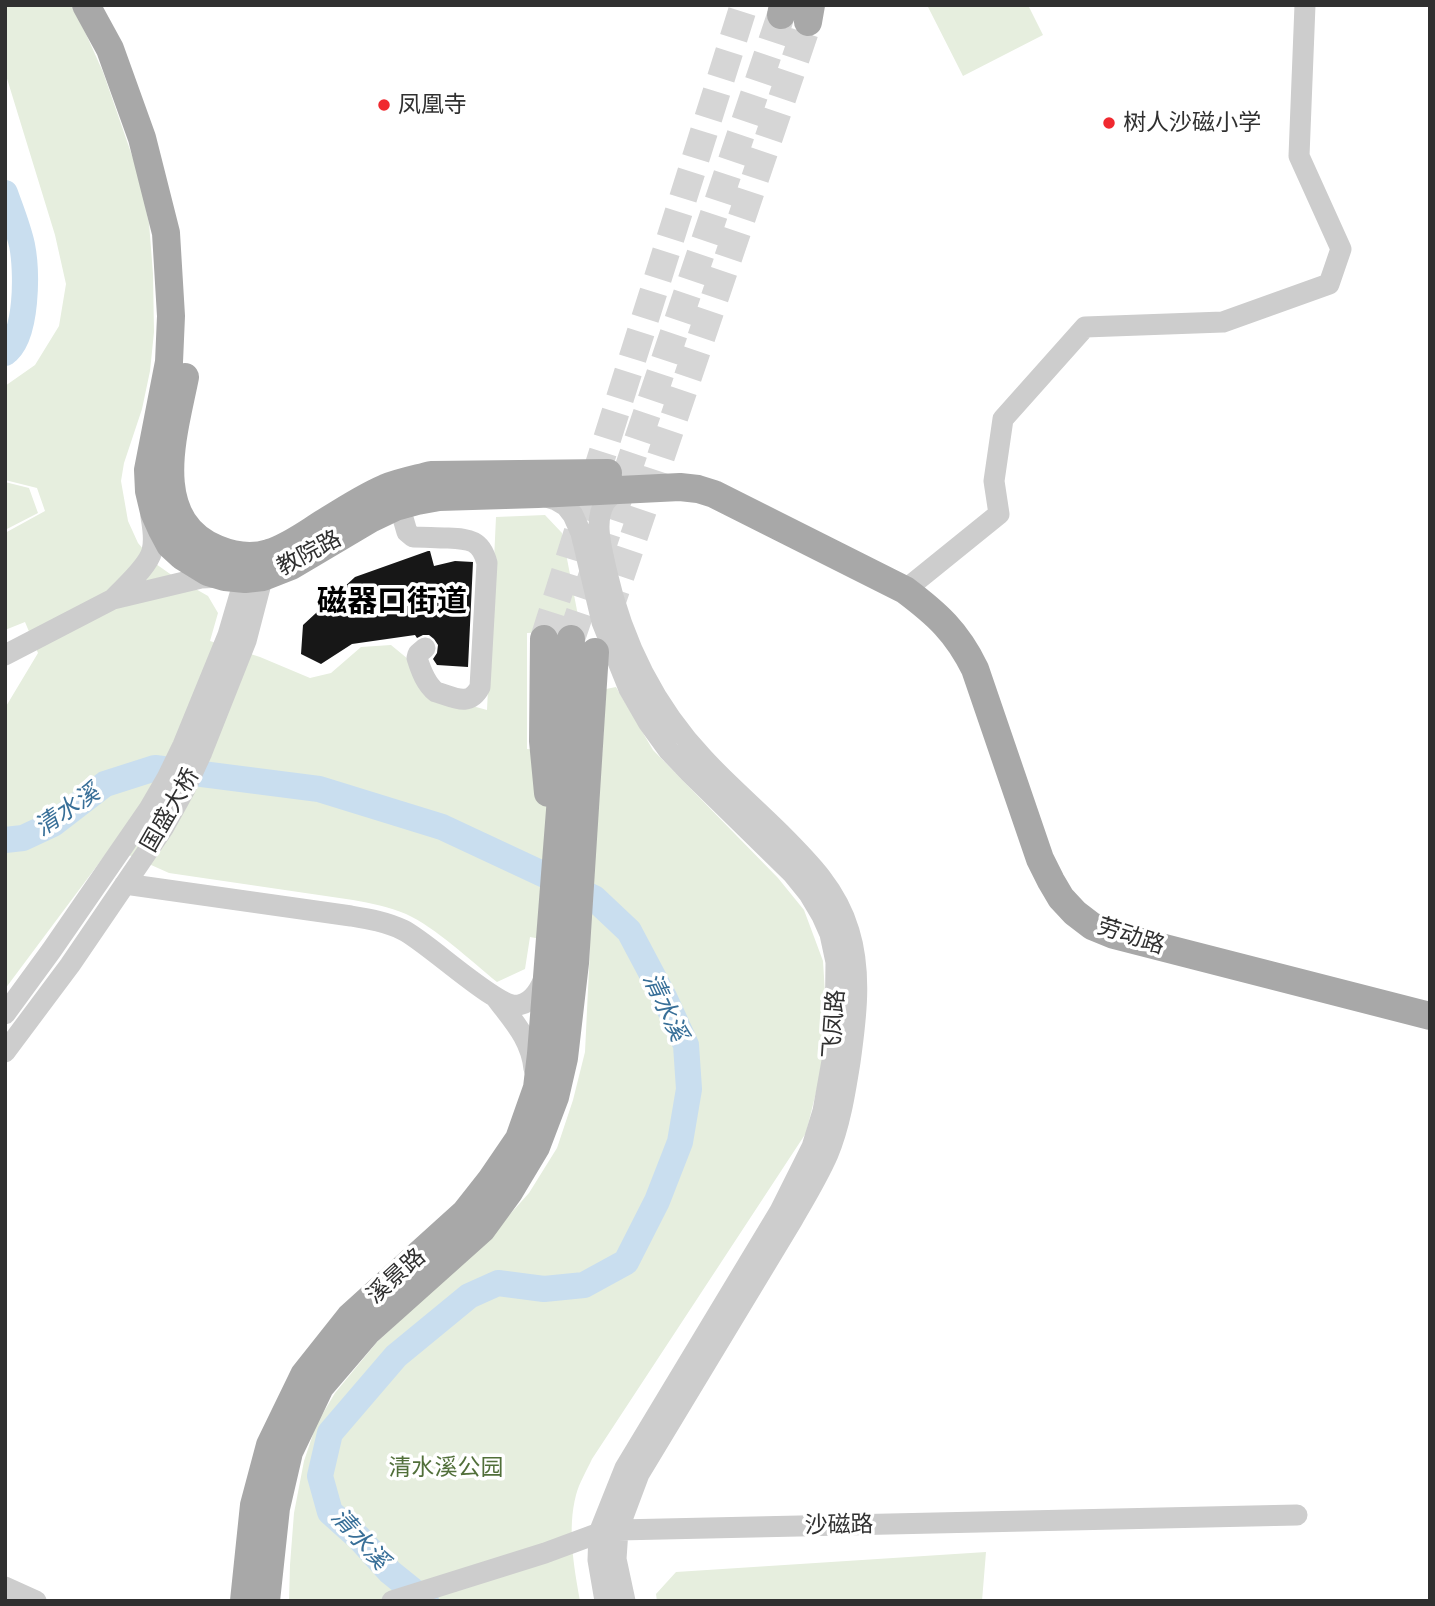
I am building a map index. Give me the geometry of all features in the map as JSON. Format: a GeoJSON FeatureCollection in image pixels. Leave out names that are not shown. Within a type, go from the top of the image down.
{"type":"FeatureCollection","features":[{"type":"Feature","properties":{"kind":"main road"},"geometry":{"type":"LineString","coordinates":[[86,5],[110,49],[142,138],[166,233],[171,316],[169,362],[148,470],[149,491],[158,521],[170,545],[181,556],[208,572],[250,569]]}},
{"type":"Feature","properties":{"kind":"main road","name":"教院路"},"geometry":{"type":"LineString","coordinates":[[106,5],[127,45],[157,134],[179,230],[189,318],[188,364],[171,452],[170,486],[180,515],[203,541],[237,555],[250,569],[291,566],[372,518],[397,496],[431,475],[670,472],[705,475],[911,585]]}},
{"type":"Feature","properties":{"kind":"main road","name":"教院路"},"geometry":{"type":"LineString","coordinates":[[397,496],[417,501],[439,497],[680,487],[698,489],[911,585]]}},
{"type":"Feature","properties":{"kind":"main road","name":"劳动路"},"geometry":{"type":"LineString","coordinates":[[911,585],[941,598],[961,620],[982,652],[1051,856],[1070,892],[1084,904],[1122,924],[1424,1006]]}},
{"type":"Feature","properties":{"kind":"main road"},"geometry":{"type":"LineString","coordinates":[[557,964],[555,865],[566,745],[570,643],[566,745],[557,964]]}},
{"type":"Feature","properties":{"kind":"main road","name":"溪景路"},"geometry":{"type":"LineString","coordinates":[[244,1601],[254,1505],[270,1445],[304,1375],[350,1317],[465,1213],[519,1139],[537,1088],[557,964]]}},
{"type":"Feature","properties":{"kind":"main road","name":"溪景路"},"geometry":{"type":"LineString","coordinates":[[266,1601],[276,1508],[289,1452],[320,1387],[368,1331],[481,1229],[509,1192],[536,1147],[555,1097],[564,1058],[557,964]]}},
{"type":"Feature","properties":{"kind":"street"},"geometry":{"type":"LineString","coordinates":[[911,585],[999,514],[994,481],[1003,419],[1085,327],[1223,321],[1329,285],[1341,249],[1300,156],[1305,5]]}},
{"type":"Feature","properties":{"kind":"street","name":"飞凤路"},"geometry":{"type":"LineString","coordinates":[[605,1601],[598,1560],[609,1532],[652,1449],[793,1219],[828,1153],[846,1089],[856,1014],[855,957],[849,930],[827,883],[684,736],[658,700],[631,649],[611,592],[599,534],[600,517],[605,502],[616,490]]}},
{"type":"Feature","properties":{"kind":"street"},"geometry":{"type":"LineString","coordinates":[[113,599],[148,561],[153,551],[149,491]]}},
{"type":"Feature","properties":{"kind":"street","name":"飞凤路"},"geometry":{"type":"LineString","coordinates":[[538,494],[556,500],[566,506],[573,515],[581,533],[602,622],[629,689],[648,722],[669,751],[792,873],[809,894],[830,934],[836,962],[835,1044],[823,1111],[812,1147],[780,1211],[625,1468],[609,1532],[625,1601]]}},
{"type":"Feature","properties":{"kind":"street"},"geometry":{"type":"LineString","coordinates":[[397,496],[409,535],[467,539],[482,550],[487,564],[480,618],[480,687],[474,696],[465,700],[436,692],[429,686],[417,658],[425,648]]}},
{"type":"Feature","properties":{"kind":"street"},"geometry":{"type":"LineString","coordinates":[[5,655],[113,599],[250,569],[237,638]]}},
{"type":"Feature","properties":{"kind":"street","name":"国盛大桥"},"geometry":{"type":"LineString","coordinates":[[5,1052],[70,965],[164,827],[202,752],[237,638]]}},
{"type":"Feature","properties":{"kind":"street","name":"国盛大桥"},"geometry":{"type":"LineString","coordinates":[[5,1014],[149,809],[237,638]]}},
{"type":"Feature","properties":{"kind":"street"},"geometry":{"type":"LineString","coordinates":[[125,884],[380,921],[403,930],[422,942],[496,998],[511,1006],[530,1000],[557,964]]}},
{"type":"Feature","properties":{"kind":"street"},"geometry":{"type":"LineString","coordinates":[[496,998],[526,1039],[533,1055],[537,1088]]}},
{"type":"Feature","properties":{"kind":"street","name":"沙磁路"},"geometry":{"type":"LineString","coordinates":[[392,1601],[609,1532],[1297,1515]]}},
{"type":"Feature","properties":{"kind":"street"},"geometry":{"type":"LineString","coordinates":[[5,1587],[36,1601]]}},
{"type":"Feature","properties":{"kind":"green space","name":"清水溪公园"},"geometry":{"type":"Polygon","coordinates":[[[5,5],[71,5],[103,72],[137,170],[149,223],[154,332],[142,409],[124,463],[121,481],[128,521],[138,543],[156,564],[208,596],[218,613],[210,641],[260,657],[310,678],[331,673],[361,647],[391,645],[408,659],[425,693],[487,710],[496,517],[545,515],[562,533],[581,631],[527,633],[527,749],[602,756],[606,689],[616,687],[653,750],[778,878],[804,910],[823,961],[826,1010],[822,1068],[806,1133],[592,1459],[583,1477],[576,1495],[572,1521],[580,1601],[289,1601],[294,1513],[304,1461],[316,1425],[335,1393],[377,1342],[485,1242],[529,1193],[557,1148],[585,1052],[590,948],[530,937],[525,969],[497,982],[441,936],[400,912],[353,900],[169,873],[111,847],[5,989],[5,708],[38,653],[25,622],[5,630],[5,533],[45,511],[37,488],[5,480],[5,386],[35,365],[59,326],[66,284],[55,235],[5,72],[5,5]]]}},
{"type":"Feature","properties":{"kind":"green space"},"geometry":{"type":"Polygon","coordinates":[[[927,5],[1028,5],[1043,35],[963,76],[927,5]]]}},
{"type":"Feature","properties":{"kind":"green space"},"geometry":{"type":"Polygon","coordinates":[[[5,482],[29,488],[38,513],[5,530],[5,482]]]}},
{"type":"Feature","properties":{"kind":"green space"},"geometry":{"type":"Polygon","coordinates":[[[986,1552],[982,1601],[657,1601],[656,1594],[676,1572],[986,1552]]]}},
{"type":"Feature","properties":{"kind":"building"},"geometry":{"type":"Polygon","coordinates":[[[428,551],[434,566],[455,561],[473,562],[468,667],[437,665],[433,659],[438,645],[429,635],[352,644],[321,664],[301,654],[303,625],[355,577],[428,551]]]}},
{"type":"Feature","properties":{"kind":"waterway","name":"清水溪"},"geometry":{"type":"LineString","coordinates":[[5,193],[22,245],[25,270],[22,318],[13,345],[5,353]]}},
{"type":"Feature","properties":{"kind":"waterway","name":"清水溪"},"geometry":{"type":"LineString","coordinates":[[5,840],[23,838],[53,824],[105,784],[155,768],[319,789],[442,827],[594,898],[629,931],[686,1045],[689,1089],[680,1142],[657,1201],[626,1262],[584,1285],[544,1289],[498,1283],[469,1296],[396,1356],[330,1433],[320,1476],[330,1512],[359,1538],[390,1572],[426,1601]]}},
{"type":"Feature","properties":{"kind":"tunnel"},"geometry":{"type":"LineString","coordinates":[[544,639],[744,5]]}},
{"type":"Feature","properties":{"kind":"tunnel"},"geometry":{"type":"LineString","coordinates":[[571,639],[781,15]]}},
{"type":"Feature","properties":{"kind":"tunnel"},"geometry":{"type":"LineString","coordinates":[[607,616],[808,22]]}},
{"type":"Feature","properties":{"kind":"place","name":"凤凰寺"},"geometry":{"type":"Point","coordinates":[384,105]}},
{"type":"Feature","properties":{"kind":"place","name":"树人沙磁小学"},"geometry":{"type":"Point","coordinates":[1109,123]}},
{"type":"Feature","properties":{"kind":"district","name":"磁器口街道"},"geometry":{"type":"Point","coordinates":[392,602]}}]}
